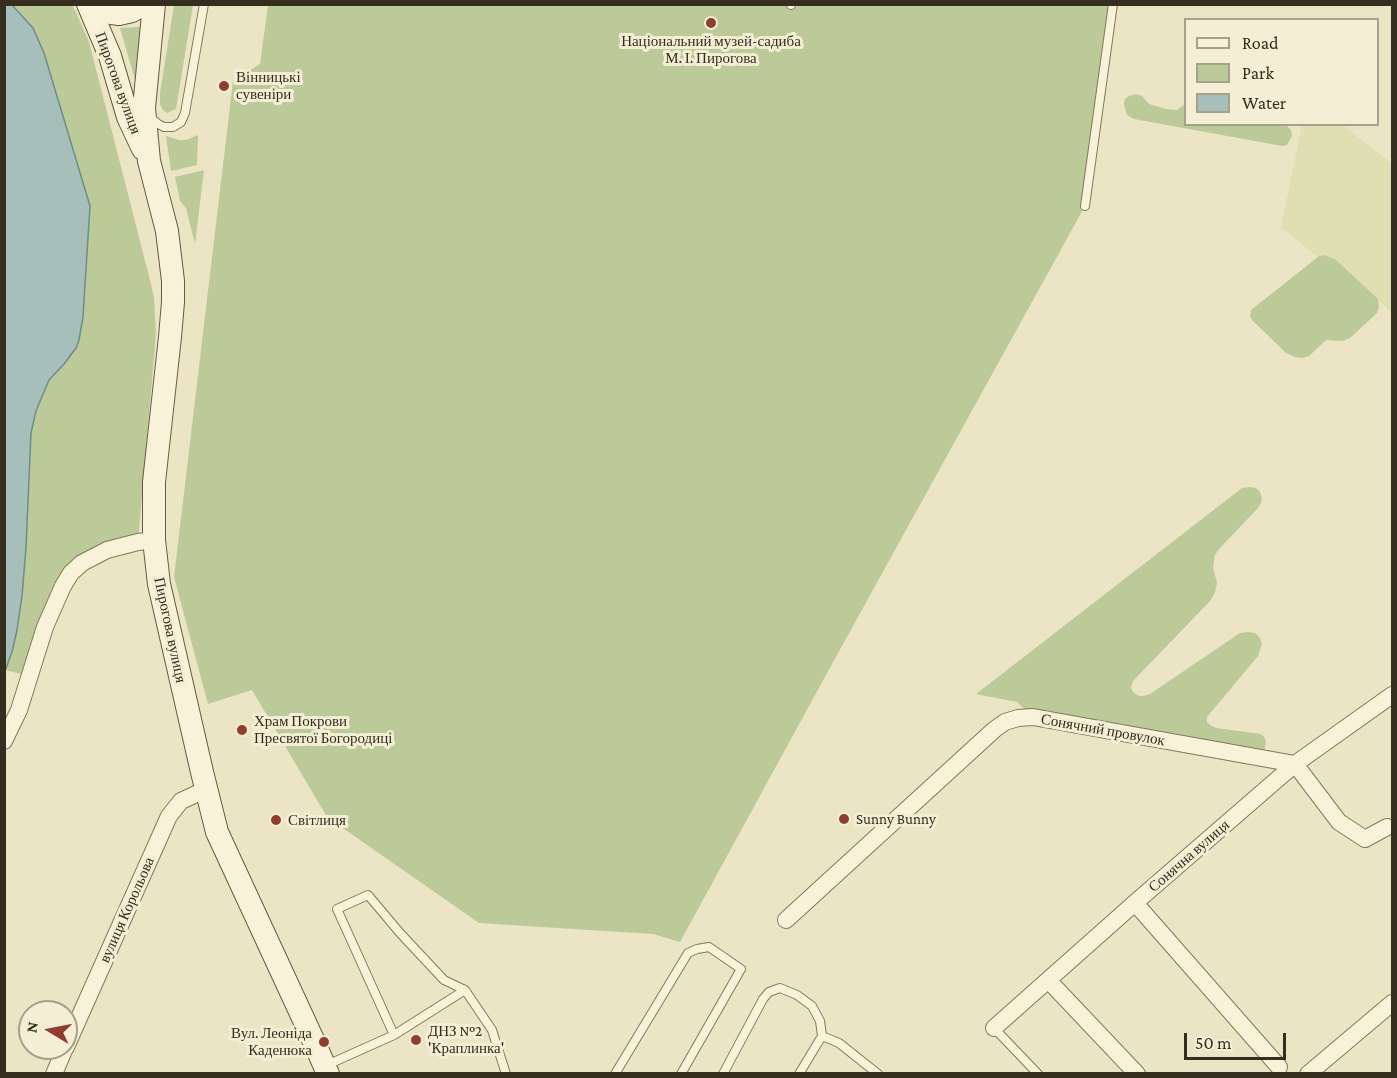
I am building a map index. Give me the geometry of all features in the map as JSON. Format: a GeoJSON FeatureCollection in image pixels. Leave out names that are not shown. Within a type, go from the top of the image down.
{"type":"FeatureCollection","features":[{"type":"Feature","properties":{"kind":"street"},"geometry":{"type":"LineString","coordinates":[[91,4],[105,12],[119,14],[132,11],[144,4]]}},
{"type":"Feature","properties":{"kind":"street","name":"Пирогова вулиця"},"geometry":{"type":"LineString","coordinates":[[91,4],[110,56],[128,117],[149,161]]}},
{"type":"Feature","properties":{"kind":"street","name":"Пирогова вулиця"},"geometry":{"type":"LineString","coordinates":[[154,4],[144,108],[149,161],[167,231],[173,281],[170,337],[154,482],[154,540],[162,598],[214,823],[326,1070]]}},
{"type":"Feature","properties":{"kind":"street"},"geometry":{"type":"LineString","coordinates":[[4,741],[19,710],[45,627],[71,573],[82,563],[107,550],[154,540]]}},
{"type":"Feature","properties":{"kind":"street","name":"Сонячна вулиця"},"geometry":{"type":"LineString","coordinates":[[994,1028],[1295,764],[1392,695]]}},
{"type":"Feature","properties":{"kind":"street","name":"Сонячний провулок"},"geometry":{"type":"LineString","coordinates":[[786,920],[995,729],[1011,720],[1033,717],[1295,764]]}},
{"type":"Feature","properties":{"kind":"street"},"geometry":{"type":"LineString","coordinates":[[1295,764],[1339,822],[1365,839],[1391,828]]}},
{"type":"Feature","properties":{"kind":"street","name":"вулиця Корольова"},"geometry":{"type":"LineString","coordinates":[[78,1020],[170,816],[182,801],[207,789]]}},
{"type":"Feature","properties":{"kind":"street"},"geometry":{"type":"LineString","coordinates":[[1135,903],[1279,1067]]}},
{"type":"Feature","properties":{"kind":"street"},"geometry":{"type":"LineString","coordinates":[[1048,980],[1137,1074]]}},
{"type":"Feature","properties":{"kind":"street"},"geometry":{"type":"LineString","coordinates":[[1308,1074],[1392,1003]]}},
{"type":"Feature","properties":{"kind":"street","name":"вулиця Корольова"},"geometry":{"type":"LineString","coordinates":[[54,1074],[60,1060]]}},
{"type":"Feature","properties":{"kind":"lane"},"geometry":{"type":"LineString","coordinates":[[144,108],[151,118],[164,127],[173,127],[181,122],[185,113],[204,4]]}},
{"type":"Feature","properties":{"kind":"lane"},"geometry":{"type":"LineString","coordinates":[[1085,206],[1113,4]]}},
{"type":"Feature","properties":{"kind":"lane"},"geometry":{"type":"LineString","coordinates":[[394,1035],[337,909],[368,895],[444,980],[465,990],[492,1030],[506,1074]]}},
{"type":"Feature","properties":{"kind":"lane"},"geometry":{"type":"LineString","coordinates":[[615,1074],[688,953],[709,947],[741,969],[681,1074]]}},
{"type":"Feature","properties":{"kind":"lane"},"geometry":{"type":"LineString","coordinates":[[723,1074],[763,999],[769,992],[780,988],[797,995],[812,1006],[820,1021],[822,1036],[799,1074]]}},
{"type":"Feature","properties":{"kind":"lane"},"geometry":{"type":"LineString","coordinates":[[326,1070],[394,1035],[465,990]]}},
{"type":"Feature","properties":{"kind":"lane"},"geometry":{"type":"LineString","coordinates":[[994,1028],[1038,1074]]}},
{"type":"Feature","properties":{"kind":"lane"},"geometry":{"type":"LineString","coordinates":[[822,1036],[838,1043],[878,1074]]}},
{"type":"Feature","properties":{"kind":"green space"},"geometry":{"type":"Polygon","coordinates":[[[12,5],[72,5],[75,10],[89,42],[151,284],[156,334],[138,542],[82,563],[29,676],[5,670],[12,652],[22,596],[31,433],[36,411],[49,380],[76,348],[79,340],[83,317],[90,206],[44,53],[23,16],[12,5]]]}},
{"type":"Feature","properties":{"kind":"green space"},"geometry":{"type":"Polygon","coordinates":[[[174,5],[193,5],[176,109],[167,113],[160,104],[160,93],[174,5]]]}},
{"type":"Feature","properties":{"kind":"green space"},"geometry":{"type":"Polygon","coordinates":[[[268,5],[1113,5],[1085,206],[680,942],[653,934],[479,923],[327,817],[252,690],[208,704],[174,577],[233,81],[260,64],[268,5]]]}},
{"type":"Feature","properties":{"kind":"green space"},"geometry":{"type":"Polygon","coordinates":[[[144,23],[135,80],[120,28],[138,27],[144,23]]]}},
{"type":"Feature","properties":{"kind":"green space"},"geometry":{"type":"Polygon","coordinates":[[[1136,94],[1142,96],[1149,104],[1166,109],[1177,110],[1184,105],[1184,126],[1287,126],[1292,136],[1287,145],[1282,146],[1134,119],[1127,115],[1124,104],[1125,99],[1136,94]]]}},
{"type":"Feature","properties":{"kind":"green space"},"geometry":{"type":"Polygon","coordinates":[[[1302,126],[1344,126],[1392,164],[1392,313],[1335,259],[1323,255],[1318,257],[1281,228],[1302,126]]]}},
{"type":"Feature","properties":{"kind":"green space"},"geometry":{"type":"Polygon","coordinates":[[[198,135],[197,165],[171,171],[166,136],[186,140],[198,135]]]}},
{"type":"Feature","properties":{"kind":"green space"},"geometry":{"type":"Polygon","coordinates":[[[204,170],[195,244],[186,208],[180,201],[175,177],[204,170]]]}},
{"type":"Feature","properties":{"kind":"green space"},"geometry":{"type":"Polygon","coordinates":[[[1323,255],[1335,259],[1378,299],[1379,307],[1377,313],[1350,338],[1343,341],[1326,340],[1309,356],[1295,357],[1286,353],[1252,320],[1251,310],[1323,255]]]}},
{"type":"Feature","properties":{"kind":"green space"},"geometry":{"type":"Polygon","coordinates":[[[1250,487],[1260,492],[1261,503],[1215,555],[1213,567],[1217,583],[1211,600],[1133,681],[1131,688],[1139,696],[1150,694],[1240,633],[1255,633],[1262,644],[1258,656],[1207,717],[1207,722],[1216,728],[1261,734],[1266,742],[1263,758],[1033,717],[1017,702],[976,694],[1242,488],[1250,487]]]}},
{"type":"Feature","properties":{"kind":"water"},"geometry":{"type":"Polygon","coordinates":[[[4,5],[12,5],[33,28],[44,53],[90,206],[83,317],[79,340],[64,364],[49,380],[36,411],[31,433],[22,596],[17,630],[5,671],[4,5]]]}},
{"type":"Feature","properties":{"kind":"place","name":"Національний музей-садиба М. І. Пирогова"},"geometry":{"type":"Point","coordinates":[711,23]}},
{"type":"Feature","properties":{"kind":"place","name":"Вінницькі сувеніри"},"geometry":{"type":"Point","coordinates":[224,86]}},
{"type":"Feature","properties":{"kind":"place","name":"Храм Покрови Пресвятої Богородиці"},"geometry":{"type":"Point","coordinates":[242,730]}},
{"type":"Feature","properties":{"kind":"place","name":"Sunny Bunny"},"geometry":{"type":"Point","coordinates":[844,819]}},
{"type":"Feature","properties":{"kind":"place","name":"Світлиця"},"geometry":{"type":"Point","coordinates":[276,820]}},
{"type":"Feature","properties":{"kind":"place","name":"ДНЗ №2 'Краплинка'"},"geometry":{"type":"Point","coordinates":[416,1040]}},
{"type":"Feature","properties":{"kind":"place","name":"Вул. Леоніда Каденюка"},"geometry":{"type":"Point","coordinates":[324,1042]}}]}
